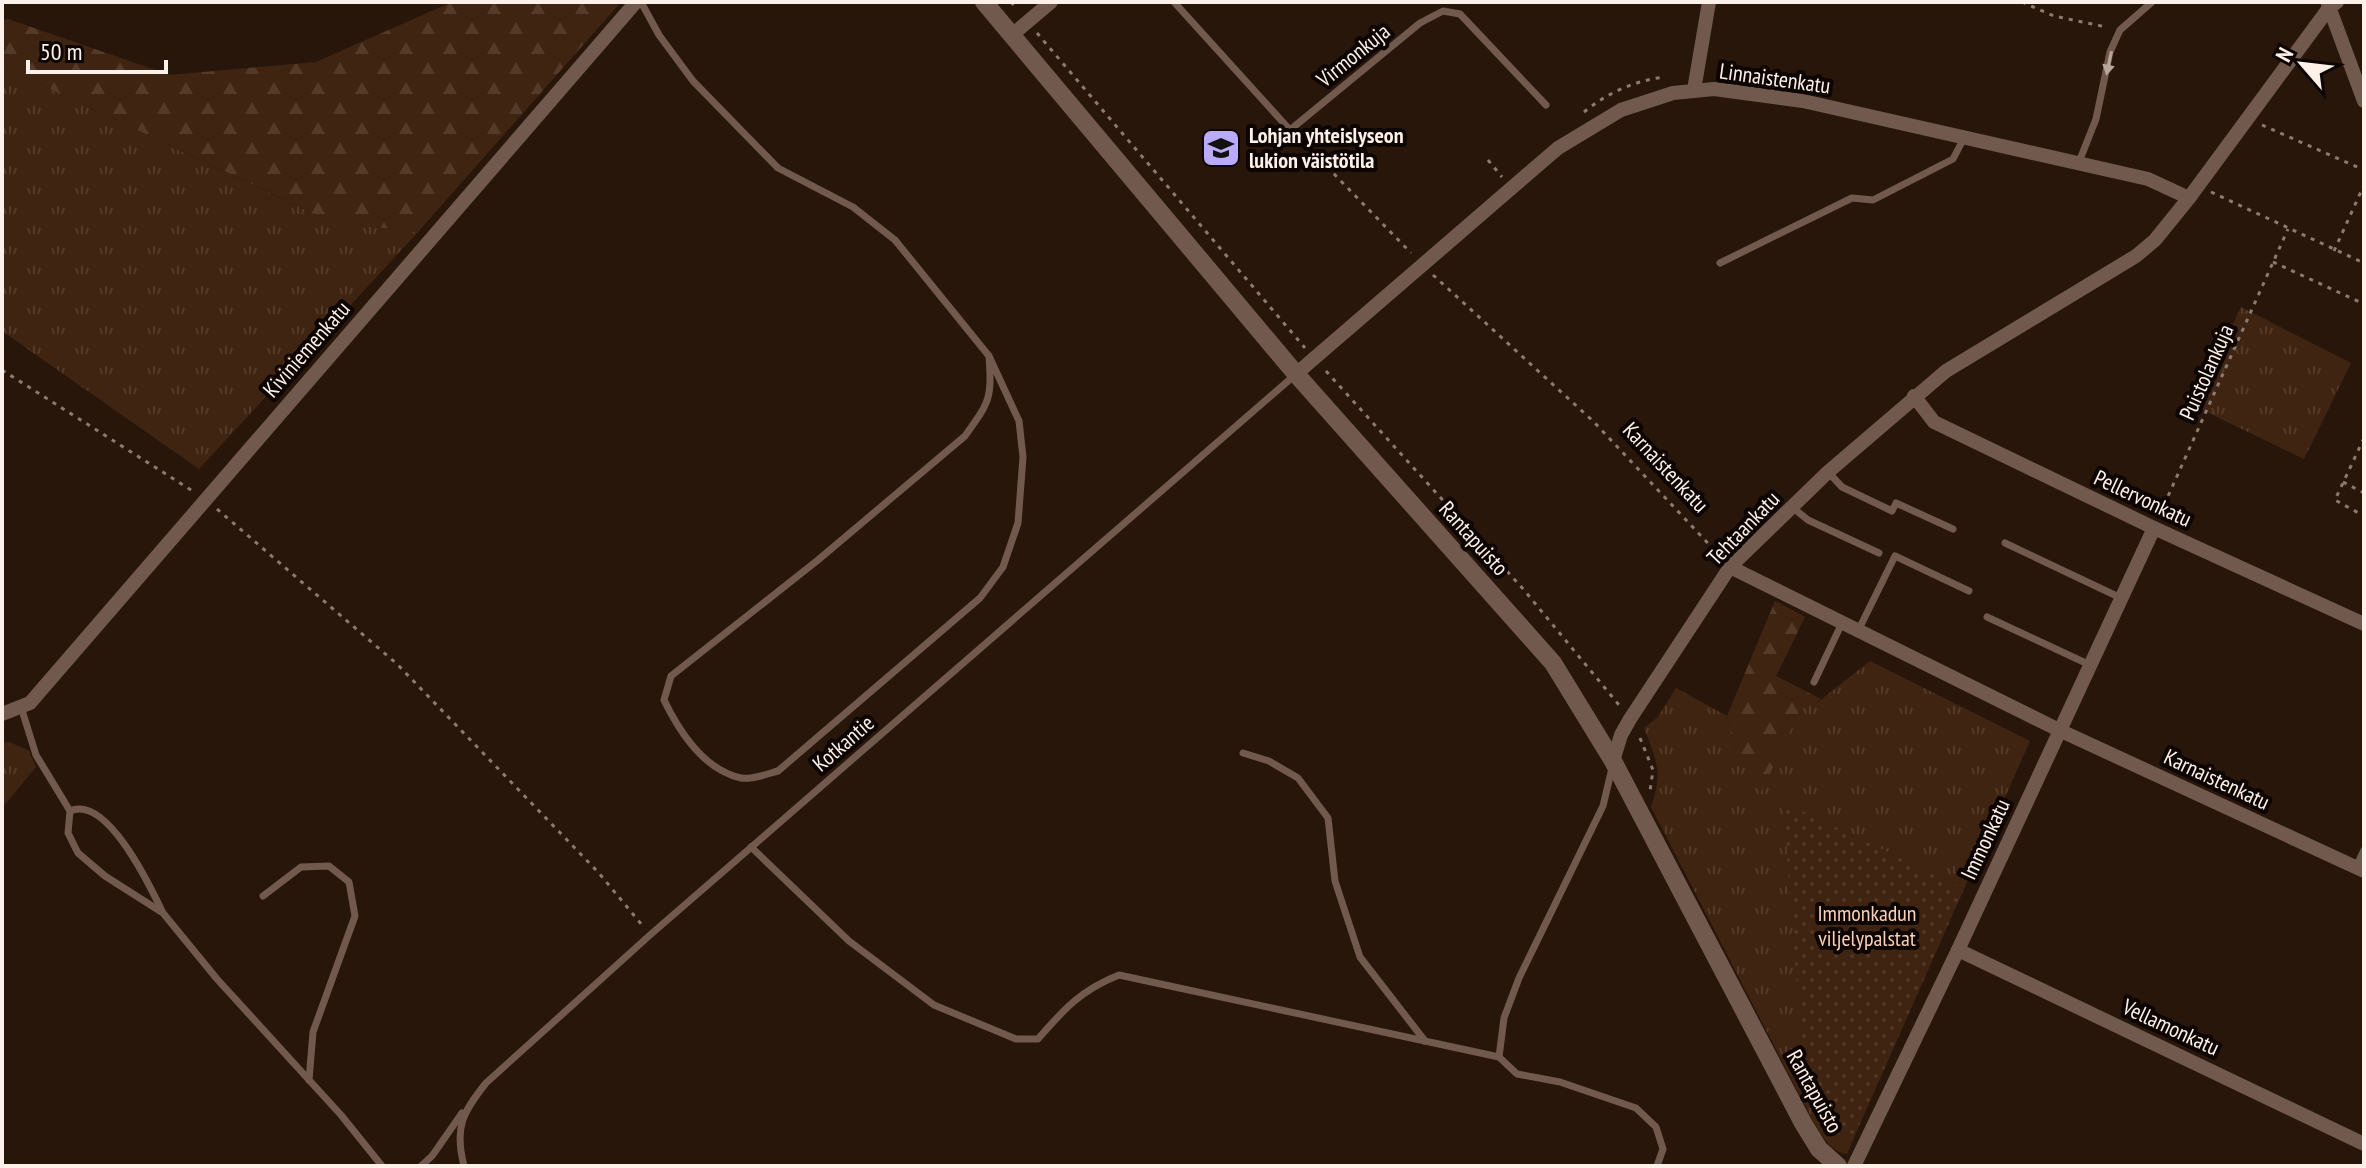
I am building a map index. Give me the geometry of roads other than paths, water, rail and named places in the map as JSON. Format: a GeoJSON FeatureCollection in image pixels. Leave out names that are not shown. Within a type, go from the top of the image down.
{"type":"FeatureCollection","features":[{"type":"Feature","properties":{"kind":"street","name":"Kiviniemenkatu"},"geometry":{"type":"LineString","coordinates":[[2,714],[30,703],[638,2]]}},
{"type":"Feature","properties":{"kind":"street","name":"Rantapuisto"},"geometry":{"type":"LineString","coordinates":[[984,2],[1296,374],[1553,663],[1613,761],[1803,1123],[1819,1149],[1838,1166]]}},
{"type":"Feature","properties":{"kind":"street"},"geometry":{"type":"LineString","coordinates":[[1012,35],[1051,2]]}},
{"type":"Feature","properties":{"kind":"street"},"geometry":{"type":"LineString","coordinates":[[1694,90],[1709,2]]}},
{"type":"Feature","properties":{"kind":"street"},"geometry":{"type":"LineString","coordinates":[[2331,4],[2363,96]]}},
{"type":"Feature","properties":{"kind":"street","name":"Tehtaankatu"},"geometry":{"type":"LineString","coordinates":[[1613,761],[1630,719],[1730,567],[1828,472],[1946,371],[2136,256],[2155,240],[2194,192],[2331,4]]}},
{"type":"Feature","properties":{"kind":"street","name":"Linnaistenkatu"},"geometry":{"type":"LineString","coordinates":[[1296,374],[1558,148],[1598,121],[1654,97],[1714,89],[1803,101],[2194,192]]}},
{"type":"Feature","properties":{"kind":"street","name":"Pellervonkatu"},"geometry":{"type":"LineString","coordinates":[[1914,396],[1934,422],[2364,624]]}},
{"type":"Feature","properties":{"kind":"street","name":"Immonkatu"},"geometry":{"type":"LineString","coordinates":[[1854,1166],[2154,528]]}},
{"type":"Feature","properties":{"kind":"street","name":"Karnaistenkatu"},"geometry":{"type":"LineString","coordinates":[[1730,567],[2059,730],[2360,869]]}},
{"type":"Feature","properties":{"kind":"street","name":"Vellamonkatu"},"geometry":{"type":"LineString","coordinates":[[1958,950],[2364,1144]]}},
{"type":"Feature","properties":{"kind":"lane"},"geometry":{"type":"LineString","coordinates":[[638,2],[693,81],[778,168],[853,207],[895,240],[989,356],[1019,421],[1023,457],[1018,523],[1003,567],[980,598],[778,771],[743,779],[713,767],[676,723],[664,700],[671,676],[818,560],[965,436],[982,413],[992,392],[989,356]]}},
{"type":"Feature","properties":{"kind":"lane","name":"Virmonkuja"},"geometry":{"type":"LineString","coordinates":[[1174,2],[1290,130],[1420,23],[1443,11],[1460,14],[1546,105]]}},
{"type":"Feature","properties":{"kind":"lane"},"geometry":{"type":"LineString","coordinates":[[2078,164],[2096,119],[2110,52],[2120,30],[2152,2]]}},
{"type":"Feature","properties":{"kind":"lane"},"geometry":{"type":"LineString","coordinates":[[1720,263],[1852,198],[1873,200],[1953,159],[1964,138]]}},
{"type":"Feature","properties":{"kind":"lane","name":"Kotkantie"},"geometry":{"type":"LineString","coordinates":[[421,1166],[432,1156],[486,1083],[650,935],[1296,374]]}},
{"type":"Feature","properties":{"kind":"lane"},"geometry":{"type":"LineString","coordinates":[[1828,472],[1842,487],[1892,511],[1896,503],[1953,529]]}},
{"type":"Feature","properties":{"kind":"lane"},"geometry":{"type":"LineString","coordinates":[[1792,507],[1808,520],[1879,553]]}},
{"type":"Feature","properties":{"kind":"lane"},"geometry":{"type":"LineString","coordinates":[[2005,543],[2121,598]]}},
{"type":"Feature","properties":{"kind":"lane"},"geometry":{"type":"LineString","coordinates":[[1858,631],[1895,556],[1969,591]]}},
{"type":"Feature","properties":{"kind":"lane"},"geometry":{"type":"LineString","coordinates":[[1987,617],[2090,665]]}},
{"type":"Feature","properties":{"kind":"lane"},"geometry":{"type":"LineString","coordinates":[[1814,682],[1842,623]]}},
{"type":"Feature","properties":{"kind":"lane"},"geometry":{"type":"LineString","coordinates":[[21,707],[36,755],[70,811],[68,833],[78,853],[98,871],[163,913]]}},
{"type":"Feature","properties":{"kind":"lane"},"geometry":{"type":"LineString","coordinates":[[1243,753],[1269,761],[1298,778],[1328,818],[1335,881],[1360,957],[1425,1041]]}},
{"type":"Feature","properties":{"kind":"lane","name":"Tehtaankatu"},"geometry":{"type":"LineString","coordinates":[[1499,1057],[1504,1018],[1519,978],[1603,806],[1613,761]]}},
{"type":"Feature","properties":{"kind":"lane"},"geometry":{"type":"LineString","coordinates":[[70,811],[87,811],[107,825],[128,848],[163,913],[382,1166]]}},
{"type":"Feature","properties":{"kind":"lane"},"geometry":{"type":"LineString","coordinates":[[751,847],[849,941],[934,1005],[1016,1039],[1038,1039],[1065,1007],[1093,986],[1119,975],[1499,1057],[1517,1074],[1560,1082],[1636,1108],[1656,1127],[1663,1149],[1657,1166]]}},
{"type":"Feature","properties":{"kind":"lane"},"geometry":{"type":"LineString","coordinates":[[2360,869],[2364,850]]}},
{"type":"Feature","properties":{"kind":"lane"},"geometry":{"type":"LineString","coordinates":[[263,896],[301,867],[329,866],[349,882],[355,916],[313,1032],[309,1080]]}},
{"type":"Feature","properties":{"kind":"lane"},"geometry":{"type":"LineString","coordinates":[[464,1166],[460,1132],[466,1108]]}},
{"type":"Feature","properties":{"kind":"place","name":"Lohjan yhteislyseon lukion väistötila"},"geometry":{"type":"Point","coordinates":[1221,148]}},
{"type":"Feature","properties":{"kind":"park label","name":"Immonkadun viljelypalstat"},"geometry":{"type":"Point","coordinates":[1867,926]}}]}
